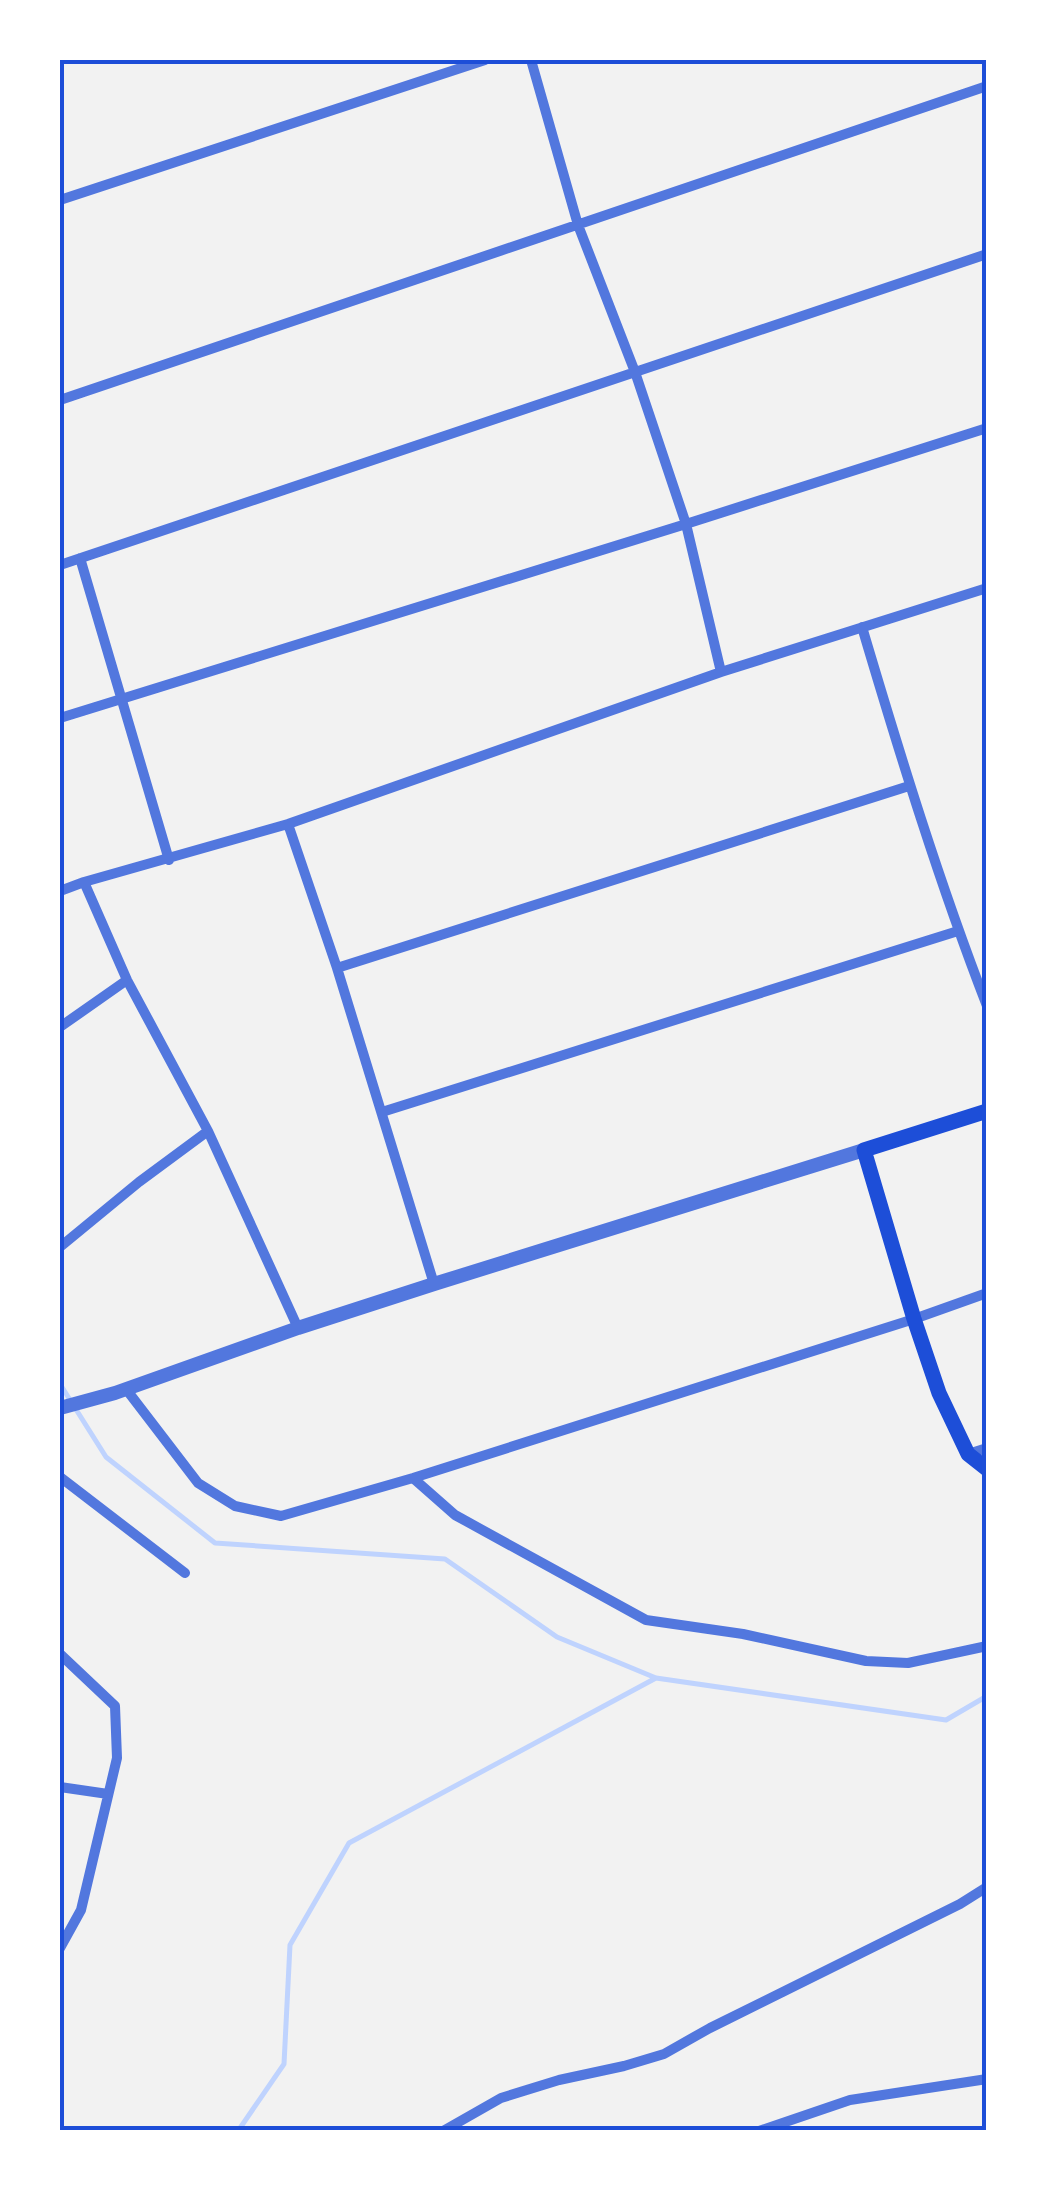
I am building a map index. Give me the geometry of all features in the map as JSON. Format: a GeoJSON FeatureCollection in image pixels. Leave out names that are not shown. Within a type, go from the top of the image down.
{"type":"FeatureCollection","features":[{"type":"Feature","properties":{"kind":"main road"},"geometry":{"type":"LineString","coordinates":[[987,1110],[864,1150],[939,1393],[968,1454],[987,1469]]}},
{"type":"Feature","properties":{"kind":"street"},"geometry":{"type":"LineString","coordinates":[[60,200],[484,60]]}},
{"type":"Feature","properties":{"kind":"street"},"geometry":{"type":"LineString","coordinates":[[531,60],[578,225],[635,372],[686,524],[721,672]]}},
{"type":"Feature","properties":{"kind":"street"},"geometry":{"type":"LineString","coordinates":[[60,400],[987,86]]}},
{"type":"Feature","properties":{"kind":"street"},"geometry":{"type":"LineString","coordinates":[[60,564],[987,254]]}},
{"type":"Feature","properties":{"kind":"street"},"geometry":{"type":"LineString","coordinates":[[60,718],[987,428]]}},
{"type":"Feature","properties":{"kind":"street"},"geometry":{"type":"LineString","coordinates":[[80,558],[169,860]]}},
{"type":"Feature","properties":{"kind":"street"},"geometry":{"type":"LineString","coordinates":[[60,891],[288,824],[721,672],[987,588]]}},
{"type":"Feature","properties":{"kind":"street"},"geometry":{"type":"LineString","coordinates":[[862,628],[909,786],[987,1006]]}},
{"type":"Feature","properties":{"kind":"street"},"geometry":{"type":"LineString","coordinates":[[337,968],[909,786]]}},
{"type":"Feature","properties":{"kind":"street"},"geometry":{"type":"LineString","coordinates":[[288,824],[337,968],[434,1284]]}},
{"type":"Feature","properties":{"kind":"street"},"geometry":{"type":"LineString","coordinates":[[84,882],[127,980],[208,1132],[298,1328]]}},
{"type":"Feature","properties":{"kind":"street"},"geometry":{"type":"LineString","coordinates":[[382,1112],[958,931]]}},
{"type":"Feature","properties":{"kind":"street"},"geometry":{"type":"LineString","coordinates":[[60,1027],[127,980]]}},
{"type":"Feature","properties":{"kind":"street"},"geometry":{"type":"LineString","coordinates":[[60,1247],[208,1132]]}},
{"type":"Feature","properties":{"kind":"street"},"geometry":{"type":"LineString","coordinates":[[60,1407],[120,1391],[434,1284],[864,1150]]}},
{"type":"Feature","properties":{"kind":"street"},"geometry":{"type":"LineString","coordinates":[[120,1391],[198,1482],[235,1506],[281,1516],[412,1478],[987,1293]]}},
{"type":"Feature","properties":{"kind":"street"},"geometry":{"type":"LineString","coordinates":[[968,1454],[987,1448]]}},
{"type":"Feature","properties":{"kind":"street"},"geometry":{"type":"LineString","coordinates":[[60,1477],[185,1574]]}},
{"type":"Feature","properties":{"kind":"street"},"geometry":{"type":"LineString","coordinates":[[412,1478],[455,1515],[646,1620],[743,1634],[866,1662],[908,1663],[987,1646]]}},
{"type":"Feature","properties":{"kind":"street"},"geometry":{"type":"LineString","coordinates":[[60,1654],[115,1706],[117,1758],[81,1910],[64,1930],[60,1948]]}},
{"type":"Feature","properties":{"kind":"street"},"geometry":{"type":"LineString","coordinates":[[60,1786],[108,1794]]}},
{"type":"Feature","properties":{"kind":"street"},"geometry":{"type":"LineString","coordinates":[[443,2131],[501,2098],[664,2054],[987,1887]]}},
{"type":"Feature","properties":{"kind":"street"},"geometry":{"type":"LineString","coordinates":[[759,2131],[850,2100],[987,2078]]}},
{"type":"Feature","properties":{"kind":"waterway"},"geometry":{"type":"LineString","coordinates":[[60,1384],[106,1457],[215,1543],[445,1559],[557,1637],[656,1678],[946,1720],[987,1696]]}},
{"type":"Feature","properties":{"kind":"waterway"},"geometry":{"type":"LineString","coordinates":[[238,2131],[284,2064],[290,1945],[349,1843],[656,1678]]}}]}
